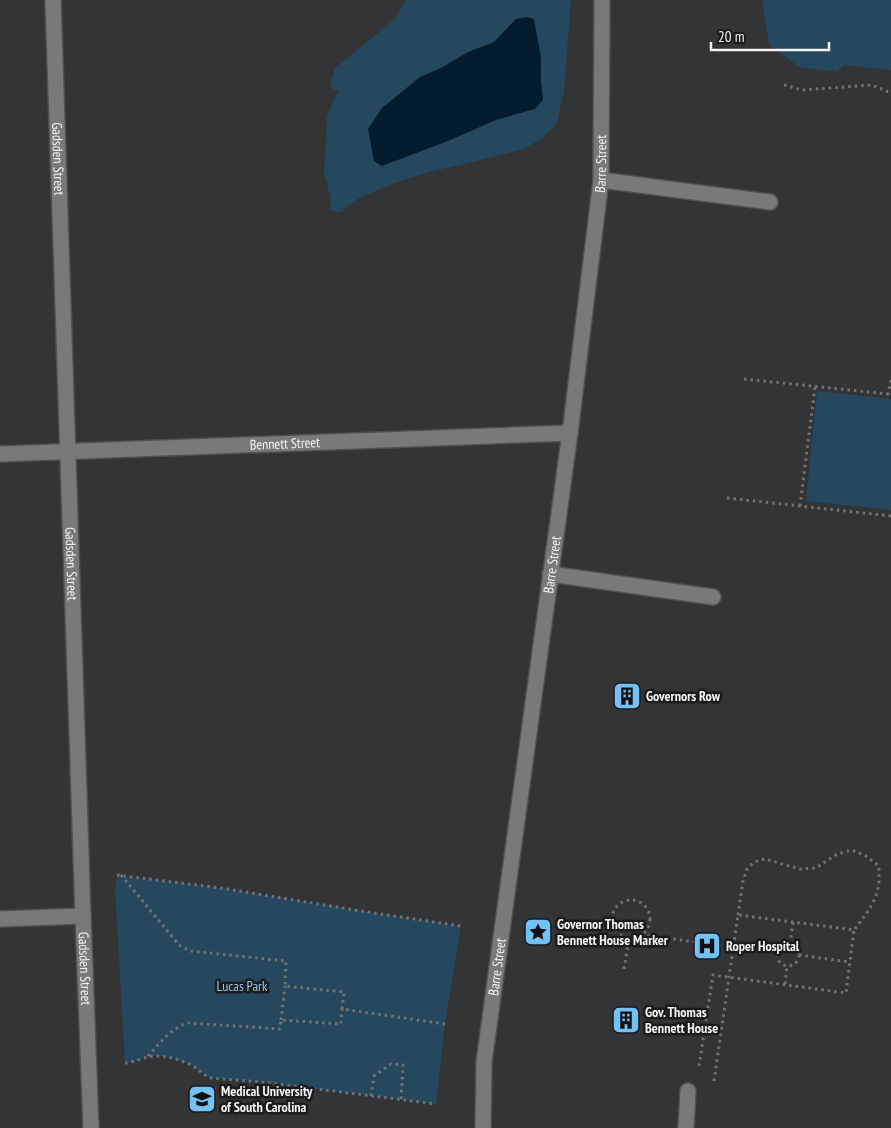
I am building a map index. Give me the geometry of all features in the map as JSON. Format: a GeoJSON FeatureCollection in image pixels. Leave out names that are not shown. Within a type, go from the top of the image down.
{"type":"FeatureCollection","features":[{"type":"Feature","properties":{"kind":"street","name":"Gadsden Street"},"geometry":{"type":"LineString","coordinates":[[53,0],[91,1128]]}},
{"type":"Feature","properties":{"kind":"street","name":"Barre Street"},"geometry":{"type":"LineString","coordinates":[[483,1128],[484,1062],[570,433],[601,180],[602,0]]}},
{"type":"Feature","properties":{"kind":"street"},"geometry":{"type":"LineString","coordinates":[[601,180],[770,202]]}},
{"type":"Feature","properties":{"kind":"street","name":"Bennett Street"},"geometry":{"type":"LineString","coordinates":[[0,454],[570,433]]}},
{"type":"Feature","properties":{"kind":"street"},"geometry":{"type":"LineString","coordinates":[[550,574],[713,597]]}},
{"type":"Feature","properties":{"kind":"street"},"geometry":{"type":"LineString","coordinates":[[0,919],[83,916]]}},
{"type":"Feature","properties":{"kind":"street"},"geometry":{"type":"LineString","coordinates":[[686,1128],[688,1090]]}},
{"type":"Feature","properties":{"kind":"path"},"geometry":{"type":"LineString","coordinates":[[784,84],[802,90],[872,85],[891,93]]}},
{"type":"Feature","properties":{"kind":"path"},"geometry":{"type":"LineString","coordinates":[[744,379],[890,394],[891,380]]}},
{"type":"Feature","properties":{"kind":"path"},"geometry":{"type":"LineString","coordinates":[[800,506],[815,387]]}},
{"type":"Feature","properties":{"kind":"path"},"geometry":{"type":"LineString","coordinates":[[727,498],[891,516]]}},
{"type":"Feature","properties":{"kind":"path"},"geometry":{"type":"LineString","coordinates":[[698,1072],[713,975],[730,977],[785,984],[846,993],[854,930],[874,900],[879,884],[879,866],[866,856],[852,850],[836,854],[816,868],[800,868],[765,859],[754,862],[747,869],[743,881],[730,977],[714,1084]]}},
{"type":"Feature","properties":{"kind":"path"},"geometry":{"type":"LineString","coordinates":[[147,1057],[181,1025],[188,1023],[280,1029],[286,961],[190,951],[179,944],[119,875],[221,888],[461,926]]}},
{"type":"Feature","properties":{"kind":"path"},"geometry":{"type":"LineString","coordinates":[[624,901],[636,901],[646,908],[649,913],[649,925],[642,935],[629,938],[617,932],[612,920],[615,908],[624,901]]}},
{"type":"Feature","properties":{"kind":"path"},"geometry":{"type":"LineString","coordinates":[[738,915],[854,930]]}},
{"type":"Feature","properties":{"kind":"path"},"geometry":{"type":"LineString","coordinates":[[790,944],[793,922]]}},
{"type":"Feature","properties":{"kind":"path"},"geometry":{"type":"LineString","coordinates":[[642,935],[777,952]]}},
{"type":"Feature","properties":{"kind":"path"},"geometry":{"type":"LineString","coordinates":[[624,969],[629,938]]}},
{"type":"Feature","properties":{"kind":"path"},"geometry":{"type":"LineString","coordinates":[[790,944],[798,948],[799,959],[794,964],[783,965],[778,960],[777,952],[781,946],[790,944]]}},
{"type":"Feature","properties":{"kind":"path"},"geometry":{"type":"LineString","coordinates":[[799,955],[850,962]]}},
{"type":"Feature","properties":{"kind":"path"},"geometry":{"type":"LineString","coordinates":[[785,984],[787,966]]}},
{"type":"Feature","properties":{"kind":"path"},"geometry":{"type":"LineString","coordinates":[[281,1020],[341,1024],[344,992],[285,986]]}},
{"type":"Feature","properties":{"kind":"path"},"geometry":{"type":"LineString","coordinates":[[342,1009],[445,1024]]}},
{"type":"Feature","properties":{"kind":"path"},"geometry":{"type":"LineString","coordinates":[[125,1063],[157,1056],[180,1060],[211,1078],[436,1104]]}},
{"type":"Feature","properties":{"kind":"path"},"geometry":{"type":"LineString","coordinates":[[371,1096],[374,1076],[391,1064],[403,1066],[401,1100]]}},
{"type":"Feature","properties":{"kind":"green space"},"geometry":{"type":"Polygon","coordinates":[[[406,0],[571,0],[564,91],[557,123],[544,137],[526,148],[425,173],[359,198],[341,212],[330,210],[331,199],[324,172],[327,117],[339,92],[330,87],[335,68],[395,19],[406,0]]]}},
{"type":"Feature","properties":{"kind":"green space"},"geometry":{"type":"Polygon","coordinates":[[[763,0],[891,0],[891,70],[844,65],[837,72],[799,67],[769,44],[763,0]]]}},
{"type":"Feature","properties":{"kind":"green space"},"geometry":{"type":"Polygon","coordinates":[[[817,391],[891,399],[891,510],[806,501],[817,391]]]}},
{"type":"Feature","properties":{"kind":"green space","name":"Lucas Park"},"geometry":{"type":"Polygon","coordinates":[[[117,875],[221,888],[461,926],[445,1024],[436,1104],[261,1082],[211,1078],[187,1063],[165,1057],[152,1056],[125,1063],[115,890],[117,875]]]}},
{"type":"Feature","properties":{"kind":"shaded area"},"geometry":{"type":"Polygon","coordinates":[[[527,17],[534,19],[541,58],[543,100],[535,109],[496,120],[448,141],[382,166],[374,161],[368,129],[382,108],[420,77],[441,68],[468,52],[494,42],[516,19],[527,17]]]}},
{"type":"Feature","properties":{"kind":"place","name":"Governors Row"},"geometry":{"type":"Point","coordinates":[627,696]}},
{"type":"Feature","properties":{"kind":"place","name":"Governor Thomas Bennett House Marker"},"geometry":{"type":"Point","coordinates":[538,932]}},
{"type":"Feature","properties":{"kind":"place","name":"Roper Hospital"},"geometry":{"type":"Point","coordinates":[707,946]}},
{"type":"Feature","properties":{"kind":"place","name":"Gov. Thomas Bennett House"},"geometry":{"type":"Point","coordinates":[626,1020]}},
{"type":"Feature","properties":{"kind":"place","name":"Medical University of South Carolina"},"geometry":{"type":"Point","coordinates":[202,1099]}}]}
